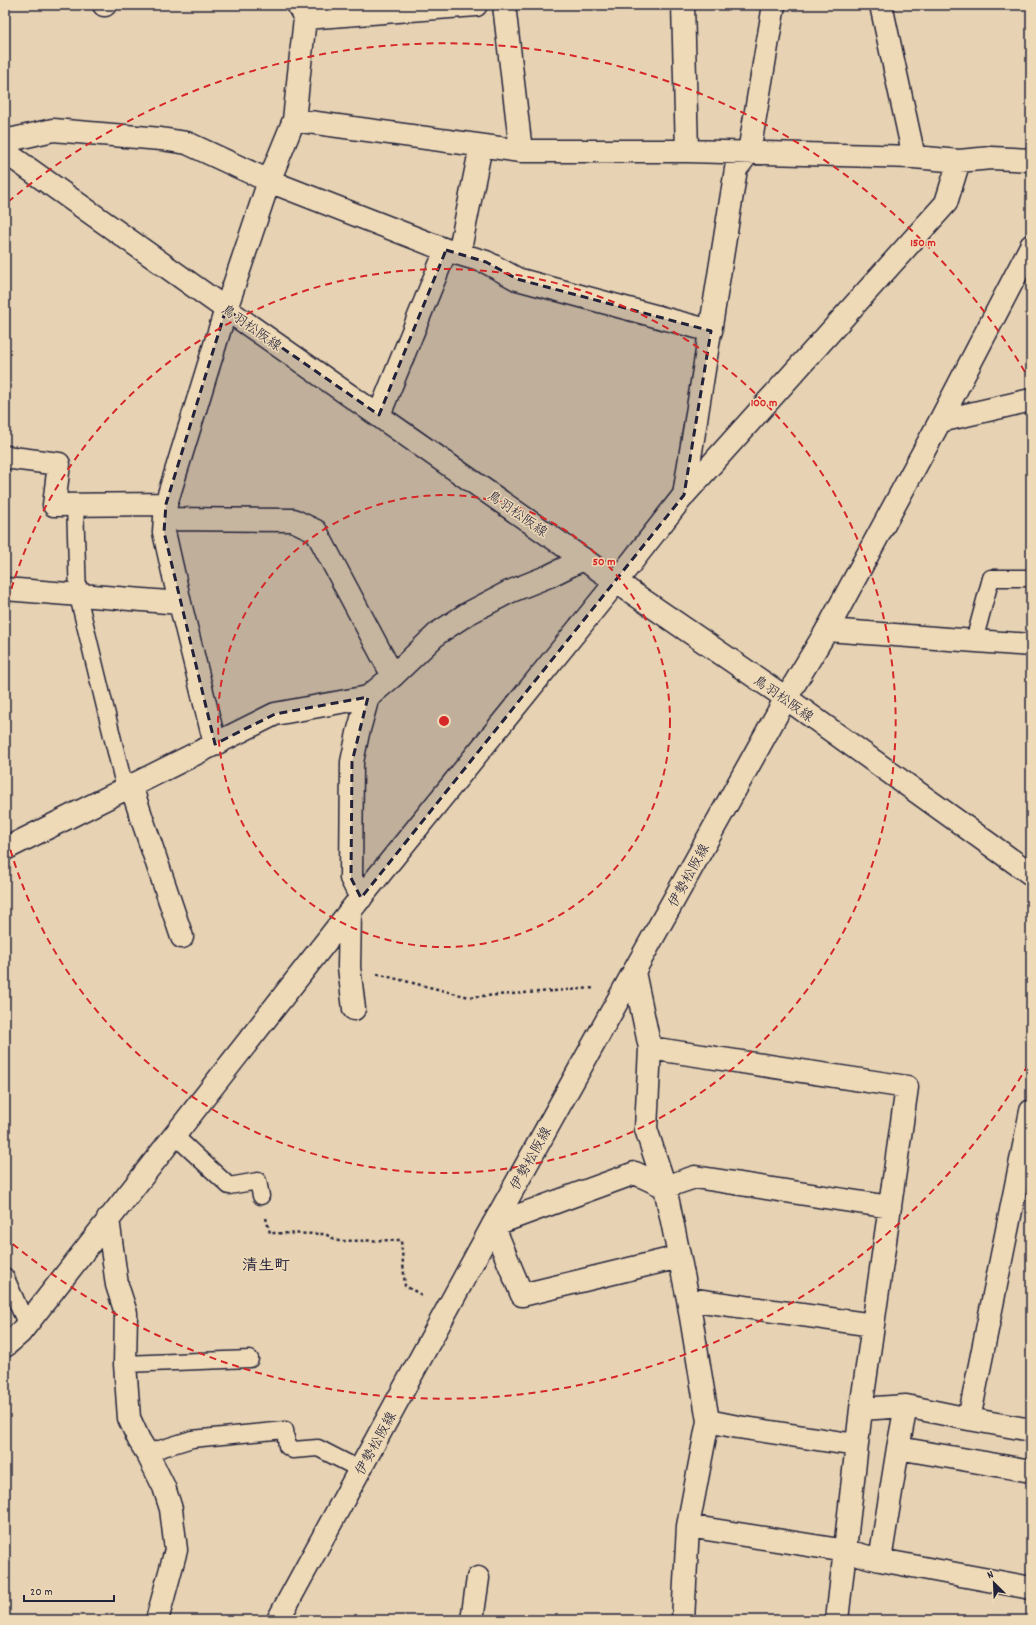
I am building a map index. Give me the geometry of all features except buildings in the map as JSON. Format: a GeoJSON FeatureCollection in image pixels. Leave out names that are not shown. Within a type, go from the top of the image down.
{"type":"FeatureCollection","features":[{"type":"Feature","properties":{"kind":"street"},"geometry":{"type":"LineString","coordinates":[[215,744],[164,532],[165,512],[226,309],[269,181],[294,120],[301,12],[476,5]]}},
{"type":"Feature","properties":{"kind":"street"},"geometry":{"type":"LineString","coordinates":[[504,5],[521,151]]}},
{"type":"Feature","properties":{"kind":"street"},"geometry":{"type":"LineString","coordinates":[[683,5],[688,151]]}},
{"type":"Feature","properties":{"kind":"street"},"geometry":{"type":"LineString","coordinates":[[684,495],[736,169],[749,152],[774,5]]}},
{"type":"Feature","properties":{"kind":"street"},"geometry":{"type":"LineString","coordinates":[[882,5],[914,157]]}},
{"type":"Feature","properties":{"kind":"street"},"geometry":{"type":"LineString","coordinates":[[294,120],[521,151],[749,152],[914,157],[959,161],[991,158],[1031,160]]}},
{"type":"Feature","properties":{"kind":"street"},"geometry":{"type":"LineString","coordinates":[[5,141],[53,130],[187,143],[269,181],[453,252],[486,262],[517,279],[711,331]]}},
{"type":"Feature","properties":{"kind":"street"},"geometry":{"type":"LineString","coordinates":[[379,415],[453,252],[481,146]]}},
{"type":"Feature","properties":{"kind":"street","name":"鳥羽松阪線"},"geometry":{"type":"LineString","coordinates":[[5,152],[583,559],[786,698],[1031,874]]}},
{"type":"Feature","properties":{"kind":"street"},"geometry":{"type":"LineString","coordinates":[[5,1346],[20,1333],[26,1323],[355,905],[616,582],[684,495],[946,203],[959,161]]}},
{"type":"Feature","properties":{"kind":"street","name":"伊勢松阪線"},"geometry":{"type":"LineString","coordinates":[[278,1620],[449,1309],[493,1225],[786,698],[827,630],[940,421],[1031,246]]}},
{"type":"Feature","properties":{"kind":"street"},"geometry":{"type":"LineString","coordinates":[[940,421],[1031,400]]}},
{"type":"Feature","properties":{"kind":"street"},"geometry":{"type":"LineString","coordinates":[[5,457],[59,464],[54,505],[74,505],[293,520],[316,531],[393,676]]}},
{"type":"Feature","properties":{"kind":"street"},"geometry":{"type":"LineString","coordinates":[[5,849],[275,714],[368,697],[393,676],[438,633],[467,614],[509,592],[549,576],[583,559]]}},
{"type":"Feature","properties":{"kind":"street"},"geometry":{"type":"LineString","coordinates":[[5,589],[180,603]]}},
{"type":"Feature","properties":{"kind":"street"},"geometry":{"type":"LineString","coordinates":[[827,630],[1031,645]]}},
{"type":"Feature","properties":{"kind":"street"},"geometry":{"type":"LineString","coordinates":[[354,1010],[349,967],[355,905],[351,878],[352,762],[368,697]]}},
{"type":"Feature","properties":{"kind":"street"},"geometry":{"type":"LineString","coordinates":[[128,788],[182,937]]}},
{"type":"Feature","properties":{"kind":"street"},"geometry":{"type":"LineString","coordinates":[[630,979],[650,1048],[646,1129],[665,1187],[688,1299],[708,1421],[688,1526],[683,1620]]}},
{"type":"Feature","properties":{"kind":"street"},"geometry":{"type":"LineString","coordinates":[[650,1048],[907,1087],[856,1446],[846,1551],[837,1620]]}},
{"type":"Feature","properties":{"kind":"street"},"geometry":{"type":"LineString","coordinates":[[969,1419],[1031,1111]]}},
{"type":"Feature","properties":{"kind":"street"},"geometry":{"type":"LineString","coordinates":[[679,1257],[522,1295],[493,1225],[635,1173],[665,1187],[695,1177],[890,1207]]}},
{"type":"Feature","properties":{"kind":"street"},"geometry":{"type":"LineString","coordinates":[[108,1219],[117,1285],[126,1314],[125,1364],[129,1418],[164,1487],[171,1509],[176,1550],[157,1620]]}},
{"type":"Feature","properties":{"kind":"street"},"geometry":{"type":"LineString","coordinates":[[688,1299],[873,1325]]}},
{"type":"Feature","properties":{"kind":"street"},"geometry":{"type":"LineString","coordinates":[[880,1560],[906,1406]]}},
{"type":"Feature","properties":{"kind":"street"},"geometry":{"type":"LineString","coordinates":[[861,1409],[906,1406],[1031,1430]]}},
{"type":"Feature","properties":{"kind":"street"},"geometry":{"type":"LineString","coordinates":[[708,1421],[856,1446]]}},
{"type":"Feature","properties":{"kind":"street"},"geometry":{"type":"LineString","coordinates":[[898,1448],[1031,1471]]}},
{"type":"Feature","properties":{"kind":"street"},"geometry":{"type":"LineString","coordinates":[[688,1526],[846,1551],[880,1560],[1031,1588]]}},
{"type":"Feature","properties":{"kind":"street"},"geometry":{"type":"LineString","coordinates":[[472,1620],[478,1578]]}},
{"type":"Feature","properties":{"kind":"lane"},"geometry":{"type":"LineString","coordinates":[[74,505],[78,596],[128,788]]}},
{"type":"Feature","properties":{"kind":"lane"},"geometry":{"type":"LineString","coordinates":[[974,641],[991,578],[1031,578]]}},
{"type":"Feature","properties":{"kind":"lane"},"geometry":{"type":"LineString","coordinates":[[174,1135],[229,1186],[258,1181],[261,1196]]}},
{"type":"Feature","properties":{"kind":"lane"},"geometry":{"type":"LineString","coordinates":[[5,1276],[26,1323]]}},
{"type":"Feature","properties":{"kind":"lane"},"geometry":{"type":"LineString","coordinates":[[125,1364],[250,1359]]}},
{"type":"Feature","properties":{"kind":"lane"},"geometry":{"type":"LineString","coordinates":[[147,1453],[192,1439],[285,1430],[287,1446],[293,1450],[318,1448],[361,1470]]}},
{"type":"Feature","properties":{"kind":"path"},"geometry":{"type":"LineString","coordinates":[[349,967],[469,997],[630,979]]}},
{"type":"Feature","properties":{"kind":"path"},"geometry":{"type":"LineString","coordinates":[[261,1196],[270,1232],[325,1234],[338,1241],[401,1240],[405,1286],[449,1309]]}},
{"type":"Feature","properties":{"kind":"highlighted area"},"geometry":{"type":"Polygon","coordinates":[[[446,250],[486,262],[517,279],[711,331],[684,495],[361,898],[351,878],[352,762],[368,697],[275,714],[215,744],[164,532],[166,504],[226,309],[379,415],[446,250]]]}},
{"type":"Feature","properties":{"kind":"district","name":"清生町"},"geometry":{"type":"Point","coordinates":[266,1264]}}]}
